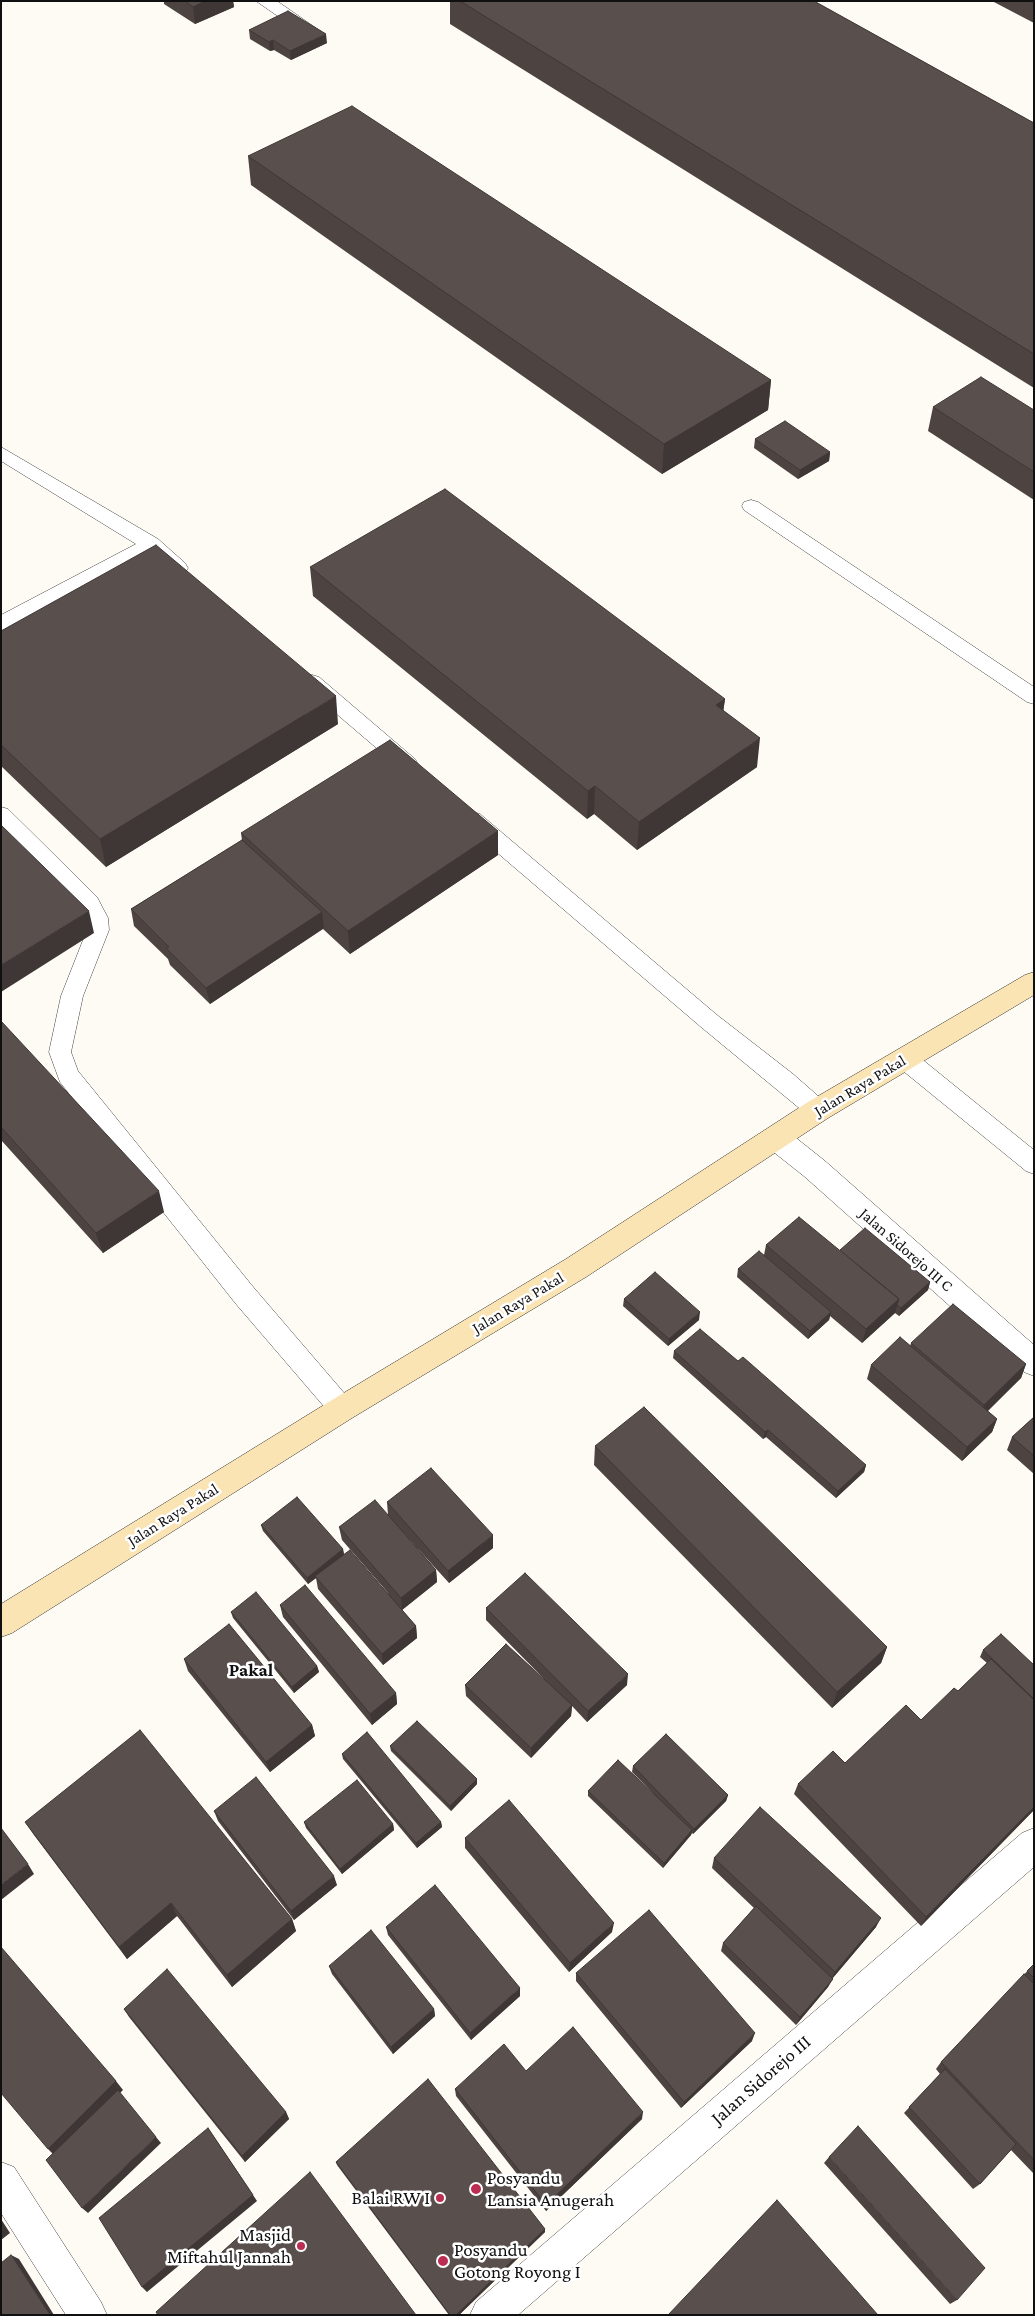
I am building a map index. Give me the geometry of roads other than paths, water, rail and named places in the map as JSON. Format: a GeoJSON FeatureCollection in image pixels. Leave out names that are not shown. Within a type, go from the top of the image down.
{"type":"FeatureCollection","features":[{"type":"Feature","properties":{"kind":"main road","name":"Jalan Raya Pakal"},"geometry":{"type":"LineString","coordinates":[[1,1622],[342,1409],[576,1268],[818,1110],[1034,982]]}},
{"type":"Feature","properties":{"kind":"street"},"geometry":{"type":"LineString","coordinates":[[265,1],[319,36]]}},
{"type":"Feature","properties":{"kind":"street","name":"Jalan Sidorejo III C"},"geometry":{"type":"LineString","coordinates":[[776,1138],[822,1176],[1034,1363]]}},
{"type":"Feature","properties":{"kind":"street","name":"Jalan Sidorejo III"},"geometry":{"type":"LineString","coordinates":[[489,2315],[1034,1845]]}},
{"type":"Feature","properties":{"kind":"street"},"geometry":{"type":"LineString","coordinates":[[1,2180],[88,2315]]}},
{"type":"Feature","properties":{"kind":"lane"},"geometry":{"type":"LineString","coordinates":[[1,453],[151,544],[196,583]]}},
{"type":"Feature","properties":{"kind":"lane"},"geometry":{"type":"LineString","coordinates":[[750,506],[1034,696]]}},
{"type":"Feature","properties":{"kind":"lane"},"geometry":{"type":"LineString","coordinates":[[1,624],[151,544]]}},
{"type":"Feature","properties":{"kind":"lane"},"geometry":{"type":"LineString","coordinates":[[294,667],[422,776]]}},
{"type":"Feature","properties":{"kind":"lane"},"geometry":{"type":"LineString","coordinates":[[460,808],[709,1021],[785,1081],[818,1110]]}},
{"type":"Feature","properties":{"kind":"lane"},"geometry":{"type":"LineString","coordinates":[[1,815],[89,903],[97,918],[98,930],[72,996],[60,1052],[68,1075],[256,1309],[342,1409]]}},
{"type":"Feature","properties":{"kind":"lane"},"geometry":{"type":"LineString","coordinates":[[905,1059],[1034,1164]]}},
{"type":"Feature","properties":{"kind":"place","name":"Posyandu Lansia Anugerah"},"geometry":{"type":"Point","coordinates":[476,2189]}},
{"type":"Feature","properties":{"kind":"place","name":"Balai RW I"},"geometry":{"type":"Point","coordinates":[440,2198]}},
{"type":"Feature","properties":{"kind":"place","name":"Masjid Miftahul Jannah"},"geometry":{"type":"Point","coordinates":[301,2246]}},
{"type":"Feature","properties":{"kind":"place","name":"Posyandu Gotong Royong I"},"geometry":{"type":"Point","coordinates":[443,2261]}},
{"type":"Feature","properties":{"kind":"district","name":"Pakal"},"geometry":{"type":"Point","coordinates":[251,1670]}}]}
